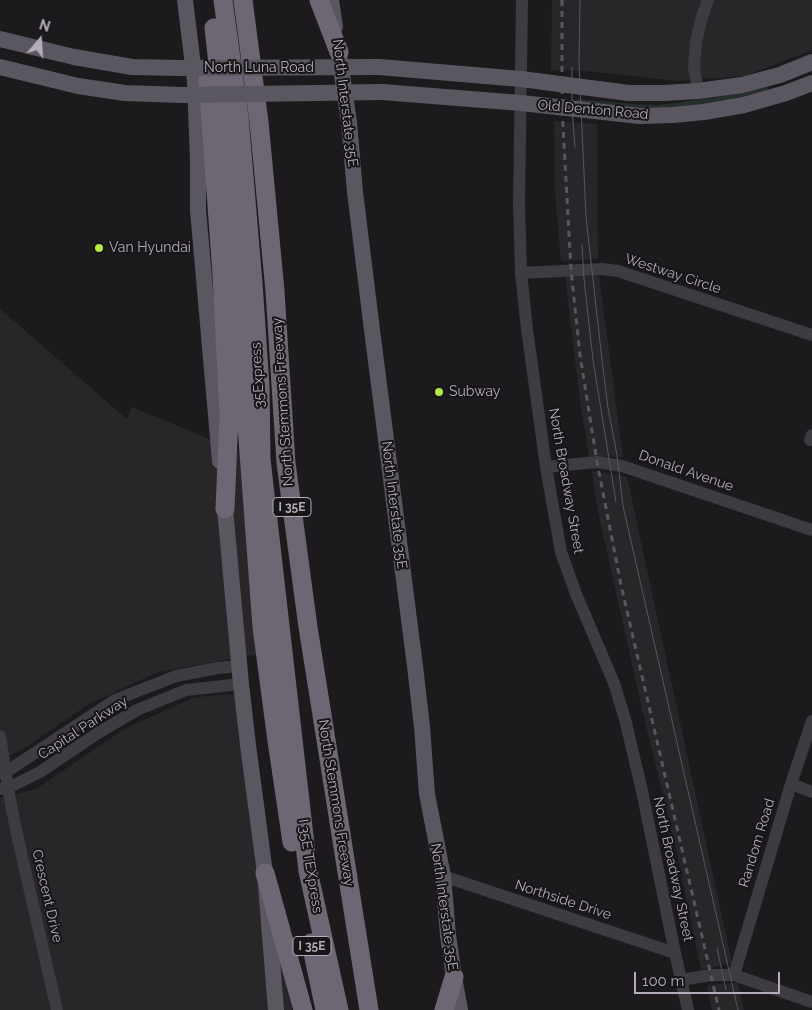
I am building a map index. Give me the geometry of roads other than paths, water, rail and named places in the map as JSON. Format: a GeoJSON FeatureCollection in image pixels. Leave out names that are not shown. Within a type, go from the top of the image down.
{"type":"FeatureCollection","features":[{"type":"Feature","properties":{"kind":"highway","name":"35Express"},"geometry":{"type":"LineString","coordinates":[[223,0],[238,117],[253,283],[260,386],[261,459],[294,751]]}},
{"type":"Feature","properties":{"kind":"highway","name":"North Stemmons Freeway"},"geometry":{"type":"LineString","coordinates":[[243,0],[260,132],[275,291],[286,464],[308,627],[369,1010]]}},
{"type":"Feature","properties":{"kind":"highway"},"geometry":{"type":"LineString","coordinates":[[319,0],[339,52]]}},
{"type":"Feature","properties":{"kind":"highway"},"geometry":{"type":"LineString","coordinates":[[211,9],[206,57],[221,266],[228,406],[225,509]]}},
{"type":"Feature","properties":{"kind":"highway","name":"I 35E"},"geometry":{"type":"LineString","coordinates":[[211,9],[224,117],[262,628],[298,882],[325,1010]]}},
{"type":"Feature","properties":{"kind":"highway","name":"I 35E TEXpress"},"geometry":{"type":"LineString","coordinates":[[294,751],[308,871],[339,1010]]}},
{"type":"Feature","properties":{"kind":"highway"},"geometry":{"type":"LineString","coordinates":[[265,873],[303,1010]]}},
{"type":"Feature","properties":{"kind":"highway"},"geometry":{"type":"LineString","coordinates":[[444,1010],[454,977]]}},
{"type":"Feature","properties":{"kind":"main road"},"geometry":{"type":"LineString","coordinates":[[185,0],[195,82],[198,210],[241,684],[265,873],[276,1010]]}},
{"type":"Feature","properties":{"kind":"main road","name":"North Interstate 35E"},"geometry":{"type":"LineString","coordinates":[[331,0],[348,122],[355,192],[415,666],[427,794],[443,876],[448,935],[460,1010]]}},
{"type":"Feature","properties":{"kind":"main road","name":"North Luna Road"},"geometry":{"type":"LineString","coordinates":[[0,39],[74,57],[132,67],[379,67],[521,79]]}},
{"type":"Feature","properties":{"kind":"main road","name":"Old Denton Road"},"geometry":{"type":"LineString","coordinates":[[521,79],[629,93],[664,93],[742,85],[780,75],[812,62]]}},
{"type":"Feature","properties":{"kind":"main road","name":"North Luna Road"},"geometry":{"type":"LineString","coordinates":[[0,67],[78,86],[125,93],[183,95],[382,92],[521,103]]}},
{"type":"Feature","properties":{"kind":"main road"},"geometry":{"type":"LineString","coordinates":[[780,75],[786,93]]}},
{"type":"Feature","properties":{"kind":"main road","name":"Old Denton Road"},"geometry":{"type":"LineString","coordinates":[[521,103],[640,116],[673,115],[744,105],[786,93],[812,83]]}},
{"type":"Feature","properties":{"kind":"street","name":"North Broadway Street"},"geometry":{"type":"LineString","coordinates":[[522,0],[519,204],[521,273],[526,329],[546,467],[561,552],[576,594],[614,683],[625,719],[688,1010]]}},
{"type":"Feature","properties":{"kind":"street"},"geometry":{"type":"LineString","coordinates":[[698,91],[694,67],[696,42],[708,0]]}},
{"type":"Feature","properties":{"kind":"street","name":"Westway Circle"},"geometry":{"type":"LineString","coordinates":[[521,273],[602,269],[618,272],[812,335]]}},
{"type":"Feature","properties":{"kind":"street","name":"Donald Avenue"},"geometry":{"type":"LineString","coordinates":[[546,467],[597,462],[622,466],[812,530]]}},
{"type":"Feature","properties":{"kind":"street","name":"Capital Parkway"},"geometry":{"type":"LineString","coordinates":[[3,772],[115,700],[176,676],[240,666]]}},
{"type":"Feature","properties":{"kind":"street","name":"Capital Parkway"},"geometry":{"type":"LineString","coordinates":[[4,789],[40,772],[98,733],[137,710],[186,690],[241,684]]}},
{"type":"Feature","properties":{"kind":"street","name":"Random Road"},"geometry":{"type":"LineString","coordinates":[[734,975],[791,784],[812,721]]}},
{"type":"Feature","properties":{"kind":"street","name":"Crescent Drive"},"geometry":{"type":"LineString","coordinates":[[0,736],[4,789],[16,830],[57,1010]]}},
{"type":"Feature","properties":{"kind":"street"},"geometry":{"type":"LineString","coordinates":[[791,784],[812,792]]}},
{"type":"Feature","properties":{"kind":"street","name":"Northside Drive"},"geometry":{"type":"LineString","coordinates":[[443,876],[675,953]]}},
{"type":"Feature","properties":{"kind":"street"},"geometry":{"type":"LineString","coordinates":[[681,980],[711,975],[734,975],[812,1002]]}},
{"type":"Feature","properties":{"kind":"tram line"},"geometry":{"type":"LineString","coordinates":[[580,0],[579,63],[586,217],[608,408],[617,455],[623,506],[738,1010]]}},
{"type":"Feature","properties":{"kind":"tram line"},"geometry":{"type":"LineString","coordinates":[[572,67],[572,110],[575,147]]}},
{"type":"Feature","properties":{"kind":"tram line"},"geometry":{"type":"LineString","coordinates":[[582,245],[593,360],[616,502]]}},
{"type":"Feature","properties":{"kind":"tram line"},"geometry":{"type":"LineString","coordinates":[[717,948],[726,990]]}},
{"type":"Feature","properties":{"kind":"railway"},"geometry":{"type":"LineString","coordinates":[[562,0],[562,108],[571,270],[580,355],[597,462],[621,585],[719,1010]]}},
{"type":"Feature","properties":{"kind":"place","name":"Van Hyundai"},"geometry":{"type":"Point","coordinates":[99,248]}},
{"type":"Feature","properties":{"kind":"place","name":"Subway"},"geometry":{"type":"Point","coordinates":[439,392]}}]}
